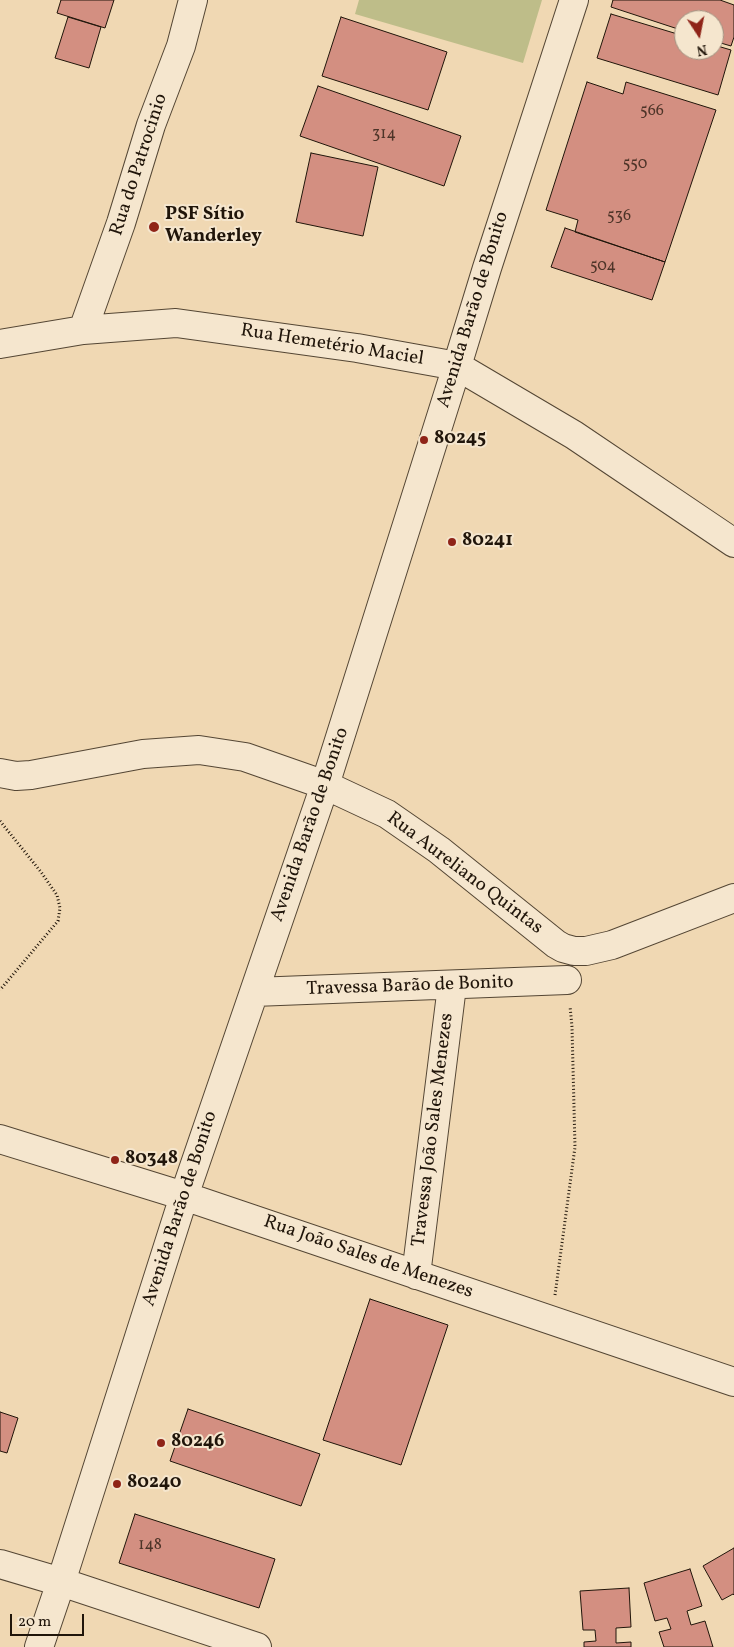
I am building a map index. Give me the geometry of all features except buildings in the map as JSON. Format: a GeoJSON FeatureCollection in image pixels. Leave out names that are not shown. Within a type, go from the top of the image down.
{"type":"FeatureCollection","features":[{"type":"Feature","properties":{"kind":"street","name":"Rua do Patrocinio"},"geometry":{"type":"LineString","coordinates":[[83,330],[121,224],[152,125],[181,46],[193,0]]}},
{"type":"Feature","properties":{"kind":"street","name":"Avenida Barão de Bonito"},"geometry":{"type":"LineString","coordinates":[[39,1647],[184,1196],[325,785],[487,268],[574,0]]}},
{"type":"Feature","properties":{"kind":"street","name":"Rua Hemetério Maciel"},"geometry":{"type":"LineString","coordinates":[[0,344],[83,330],[176,324],[357,348],[457,366],[574,436],[734,543]]}},
{"type":"Feature","properties":{"kind":"street","name":"Rua Aureliano Quintas"},"geometry":{"type":"LineString","coordinates":[[0,773],[16,776],[31,775],[143,754],[199,750],[244,757],[325,785],[387,814],[439,850],[563,948],[574,951],[586,951],[612,945],[734,898]]}},
{"type":"Feature","properties":{"kind":"street","name":"Travessa Barão de Bonito"},"geometry":{"type":"LineString","coordinates":[[254,992],[452,986],[567,980]]}},
{"type":"Feature","properties":{"kind":"street","name":"Travessa João Sales Menezes"},"geometry":{"type":"LineString","coordinates":[[416,1275],[452,986]]}},
{"type":"Feature","properties":{"kind":"street","name":"Rua João Sales de Menezes"},"geometry":{"type":"LineString","coordinates":[[0,1139],[184,1196],[734,1382]]}},
{"type":"Feature","properties":{"kind":"street"},"geometry":{"type":"LineString","coordinates":[[0,1564],[61,1582],[257,1647]]}},
{"type":"Feature","properties":{"kind":"path"},"geometry":{"type":"LineString","coordinates":[[0,821],[41,872],[56,895],[60,908],[58,921],[0,990]]}},
{"type":"Feature","properties":{"kind":"path"},"geometry":{"type":"LineString","coordinates":[[552,1321],[574,1147],[572,1027],[567,980]]}},
{"type":"Feature","properties":{"kind":"shaded area"},"geometry":{"type":"Polygon","coordinates":[[[359,0],[542,0],[523,63],[355,14],[359,0]]]}},
{"type":"Feature","properties":{"kind":"place","name":"PSF Sítio Wanderley"},"geometry":{"type":"Point","coordinates":[154,227]}},
{"type":"Feature","properties":{"kind":"place","name":"80245"},"geometry":{"type":"Point","coordinates":[424,440]}},
{"type":"Feature","properties":{"kind":"place","name":"80241"},"geometry":{"type":"Point","coordinates":[452,542]}},
{"type":"Feature","properties":{"kind":"place","name":"80348"},"geometry":{"type":"Point","coordinates":[115,1160]}},
{"type":"Feature","properties":{"kind":"place","name":"80246"},"geometry":{"type":"Point","coordinates":[161,1443]}},
{"type":"Feature","properties":{"kind":"place","name":"80240"},"geometry":{"type":"Point","coordinates":[117,1484]}}]}
